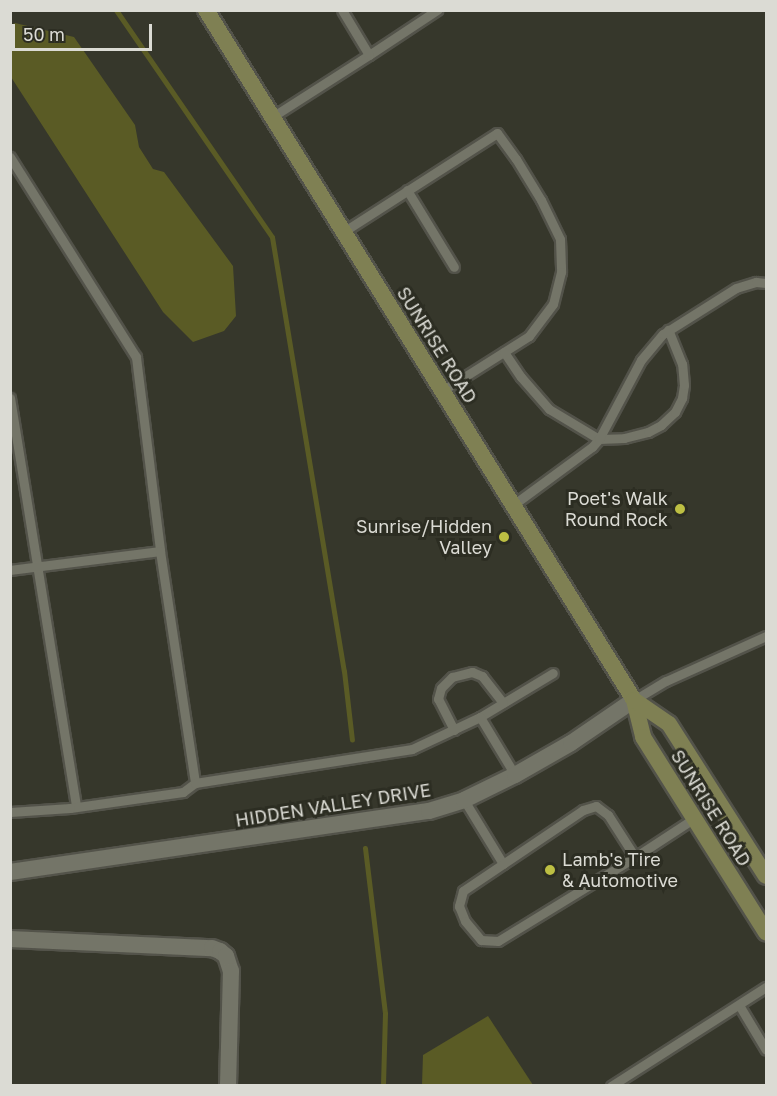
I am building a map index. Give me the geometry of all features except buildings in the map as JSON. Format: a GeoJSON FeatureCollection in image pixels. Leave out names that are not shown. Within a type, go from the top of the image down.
{"type":"FeatureCollection","features":[{"type":"Feature","properties":{"kind":"main road","name":"SUNRISE ROAD"},"geometry":{"type":"LineString","coordinates":[[206,10],[634,700],[643,737],[766,932]]}},
{"type":"Feature","properties":{"kind":"main road","name":"SUNRISE ROAD"},"geometry":{"type":"LineString","coordinates":[[634,700],[669,724],[766,876]]}},
{"type":"Feature","properties":{"kind":"street","name":"HIDDEN VALLEY DRIVE"},"geometry":{"type":"LineString","coordinates":[[10,872],[417,812],[464,800],[515,775],[571,743],[634,700]]}},
{"type":"Feature","properties":{"kind":"street"},"geometry":{"type":"LineString","coordinates":[[10,939],[212,948],[220,951],[226,956],[231,971],[228,1086]]}},
{"type":"Feature","properties":{"kind":"lane"},"geometry":{"type":"LineString","coordinates":[[342,10],[369,55]]}},
{"type":"Feature","properties":{"kind":"lane"},"geometry":{"type":"LineString","coordinates":[[272,117],[437,10]]}},
{"type":"Feature","properties":{"kind":"lane"},"geometry":{"type":"LineString","coordinates":[[343,232],[497,133],[536,192],[560,239],[561,272],[552,303],[530,336],[442,391]]}},
{"type":"Feature","properties":{"kind":"lane"},"geometry":{"type":"LineString","coordinates":[[10,157],[136,357],[160,551],[195,783]]}},
{"type":"Feature","properties":{"kind":"lane"},"geometry":{"type":"LineString","coordinates":[[407,190],[454,267]]}},
{"type":"Feature","properties":{"kind":"lane"},"geometry":{"type":"LineString","coordinates":[[513,505],[592,447],[599,439],[641,360],[668,330],[736,288],[756,282],[766,283]]}},
{"type":"Feature","properties":{"kind":"lane"},"geometry":{"type":"LineString","coordinates":[[504,352],[549,409],[599,439],[624,438],[648,432],[661,425],[675,412],[684,385],[680,356],[668,330]]}},
{"type":"Feature","properties":{"kind":"lane"},"geometry":{"type":"LineString","coordinates":[[10,398],[40,566],[76,807]]}},
{"type":"Feature","properties":{"kind":"lane"},"geometry":{"type":"LineString","coordinates":[[10,570],[160,551]]}},
{"type":"Feature","properties":{"kind":"lane"},"geometry":{"type":"LineString","coordinates":[[634,700],[666,681],[742,650],[766,636]]}},
{"type":"Feature","properties":{"kind":"lane"},"geometry":{"type":"LineString","coordinates":[[454,730],[438,699],[441,688],[452,677],[472,672],[482,676],[502,703]]}},
{"type":"Feature","properties":{"kind":"lane"},"geometry":{"type":"LineString","coordinates":[[10,812],[76,807],[183,792],[195,783],[412,749],[480,717],[553,673]]}},
{"type":"Feature","properties":{"kind":"lane"},"geometry":{"type":"LineString","coordinates":[[480,717],[515,775]]}},
{"type":"Feature","properties":{"kind":"lane"},"geometry":{"type":"LineString","coordinates":[[464,800],[503,864]]}},
{"type":"Feature","properties":{"kind":"lane"},"geometry":{"type":"LineString","coordinates":[[635,857],[608,815],[596,806],[583,810],[463,891],[459,906],[465,921],[481,939],[498,941],[635,857],[693,819]]}},
{"type":"Feature","properties":{"kind":"lane"},"geometry":{"type":"LineString","coordinates":[[611,1086],[766,987]]}},
{"type":"Feature","properties":{"kind":"lane"},"geometry":{"type":"LineString","coordinates":[[739,1005],[766,1050]]}},
{"type":"Feature","properties":{"kind":"shaded area"},"geometry":{"type":"Polygon","coordinates":[[[15,23],[74,37],[135,125],[139,147],[153,169],[164,172],[233,266],[236,316],[224,331],[193,342],[163,312],[11,77],[11,25],[15,23]]]}},
{"type":"Feature","properties":{"kind":"shaded area"},"geometry":{"type":"Polygon","coordinates":[[[488,1016],[533,1085],[422,1085],[423,1055],[488,1016]]]}},
{"type":"Feature","properties":{"kind":"waterway"},"geometry":{"type":"LineString","coordinates":[[116,10],[272,237],[344,671],[352,740]]}},
{"type":"Feature","properties":{"kind":"waterway"},"geometry":{"type":"LineString","coordinates":[[365,848],[385,1013],[383,1086]]}},
{"type":"Feature","properties":{"kind":"place","name":"Poet's Walk Round Rock"},"geometry":{"type":"Point","coordinates":[680,509]}},
{"type":"Feature","properties":{"kind":"place","name":"Sunrise/Hidden Valley"},"geometry":{"type":"Point","coordinates":[504,537]}},
{"type":"Feature","properties":{"kind":"place","name":"Lamb's Tire & Automotive"},"geometry":{"type":"Point","coordinates":[550,870]}}]}
